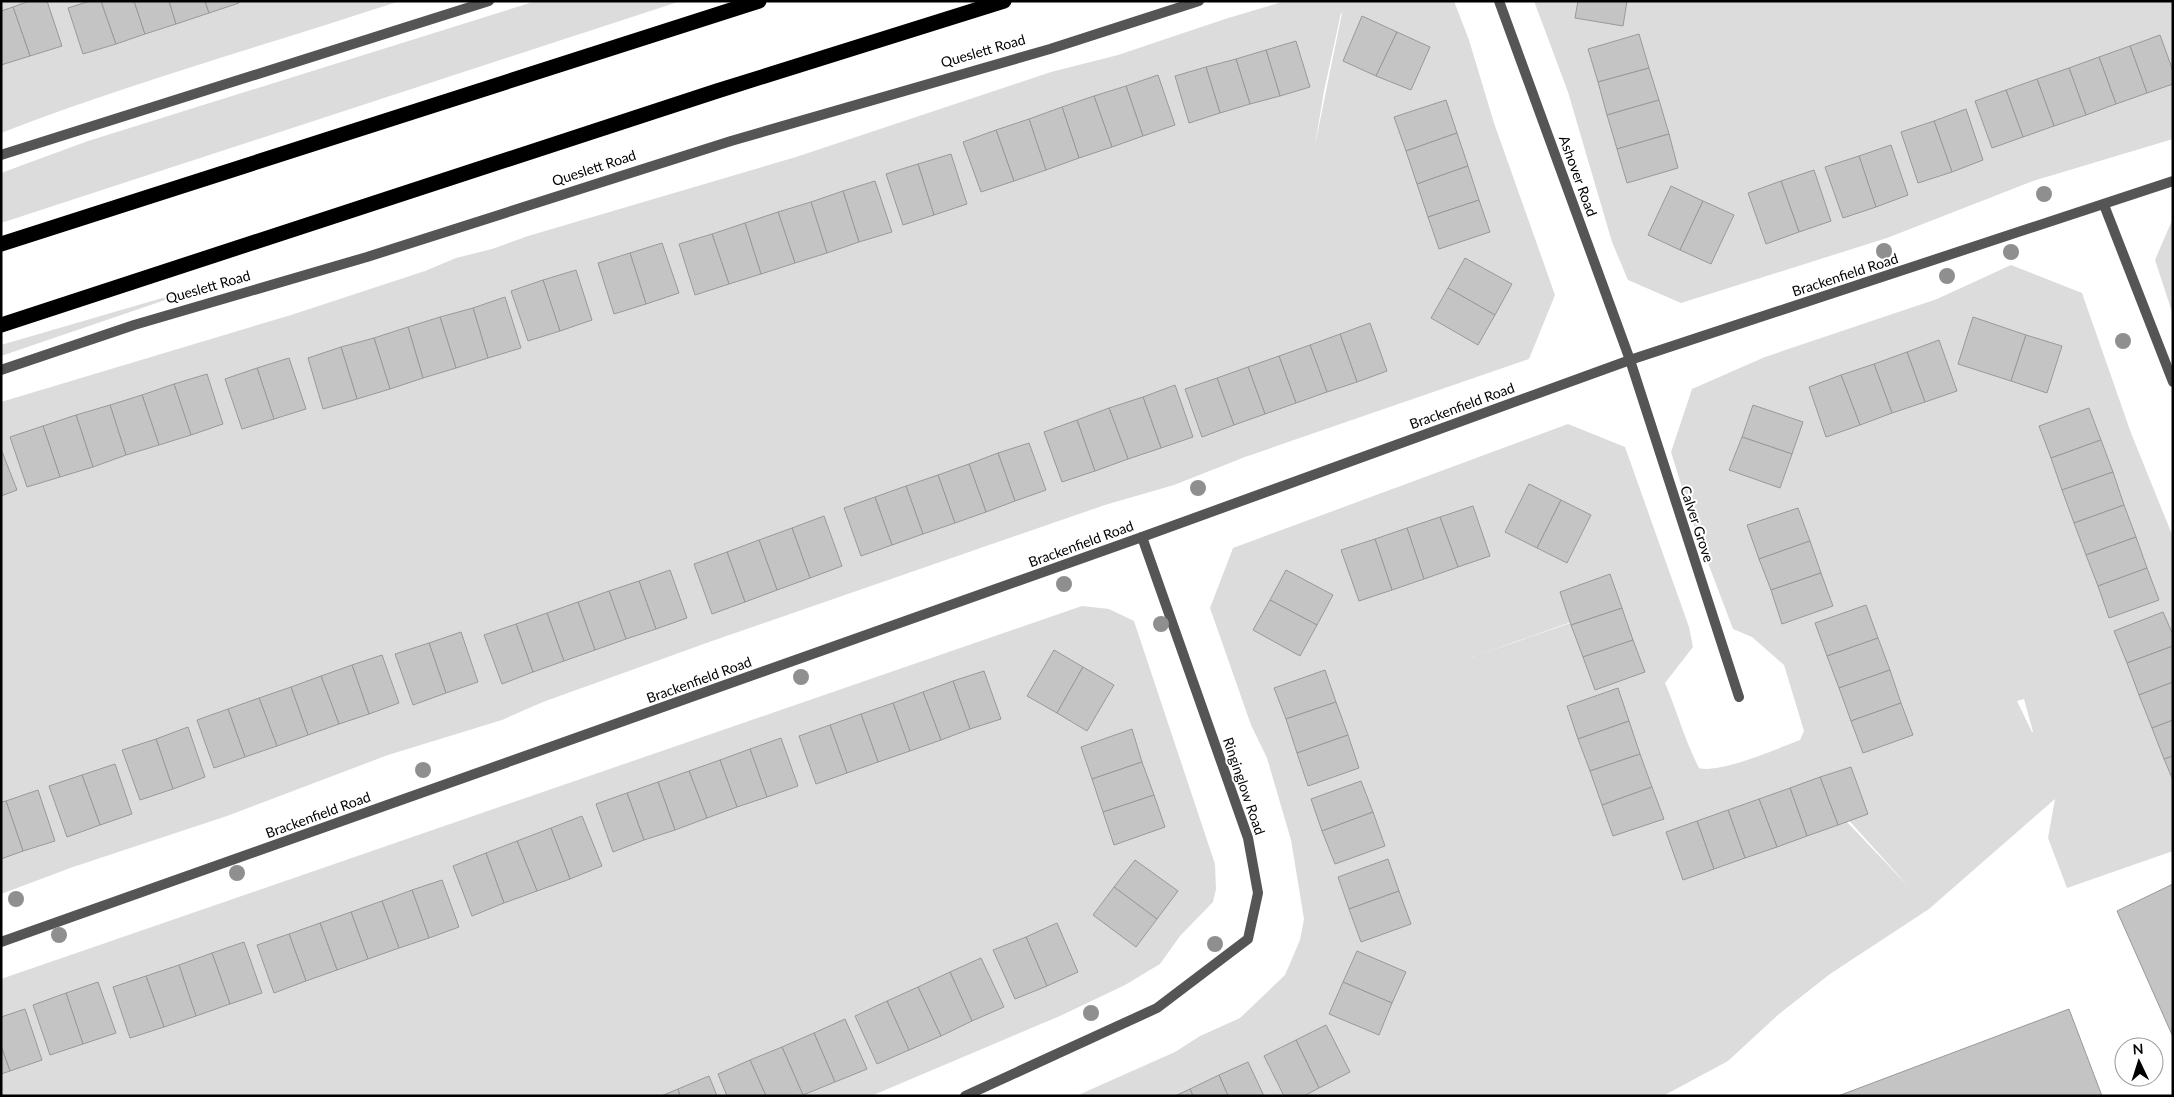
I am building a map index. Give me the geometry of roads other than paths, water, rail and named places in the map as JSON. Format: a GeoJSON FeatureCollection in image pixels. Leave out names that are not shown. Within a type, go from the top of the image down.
{"type":"FeatureCollection","features":[{"type":"Feature","properties":{"kind":"highway"},"geometry":{"type":"LineString","coordinates":[[1,244],[759,1]]}},
{"type":"Feature","properties":{"kind":"highway","name":"Queslett Road"},"geometry":{"type":"LineString","coordinates":[[1,325],[707,94],[1004,1]]}},
{"type":"Feature","properties":{"kind":"street"},"geometry":{"type":"LineString","coordinates":[[1,155],[489,1]]}},
{"type":"Feature","properties":{"kind":"street","name":"Queslett Road"},"geometry":{"type":"LineString","coordinates":[[1,370],[134,325],[377,254],[731,141],[1050,48],[1199,1]]}},
{"type":"Feature","properties":{"kind":"street","name":"Ashover Road"},"geometry":{"type":"LineString","coordinates":[[1499,1],[1630,360]]}},
{"type":"Feature","properties":{"kind":"street","name":"Brackenfield Road"},"geometry":{"type":"LineString","coordinates":[[1,942],[1142,537],[1630,360],[2173,181]]}},
{"type":"Feature","properties":{"kind":"street"},"geometry":{"type":"LineString","coordinates":[[2104,205],[2173,382]]}},
{"type":"Feature","properties":{"kind":"street","name":"Calver Grove"},"geometry":{"type":"LineString","coordinates":[[1630,360],[1739,697]]}},
{"type":"Feature","properties":{"kind":"street","name":"Ringinglow Road"},"geometry":{"type":"LineString","coordinates":[[965,1096],[1157,1008],[1248,939],[1258,893],[1248,838],[1142,537]]}}]}
